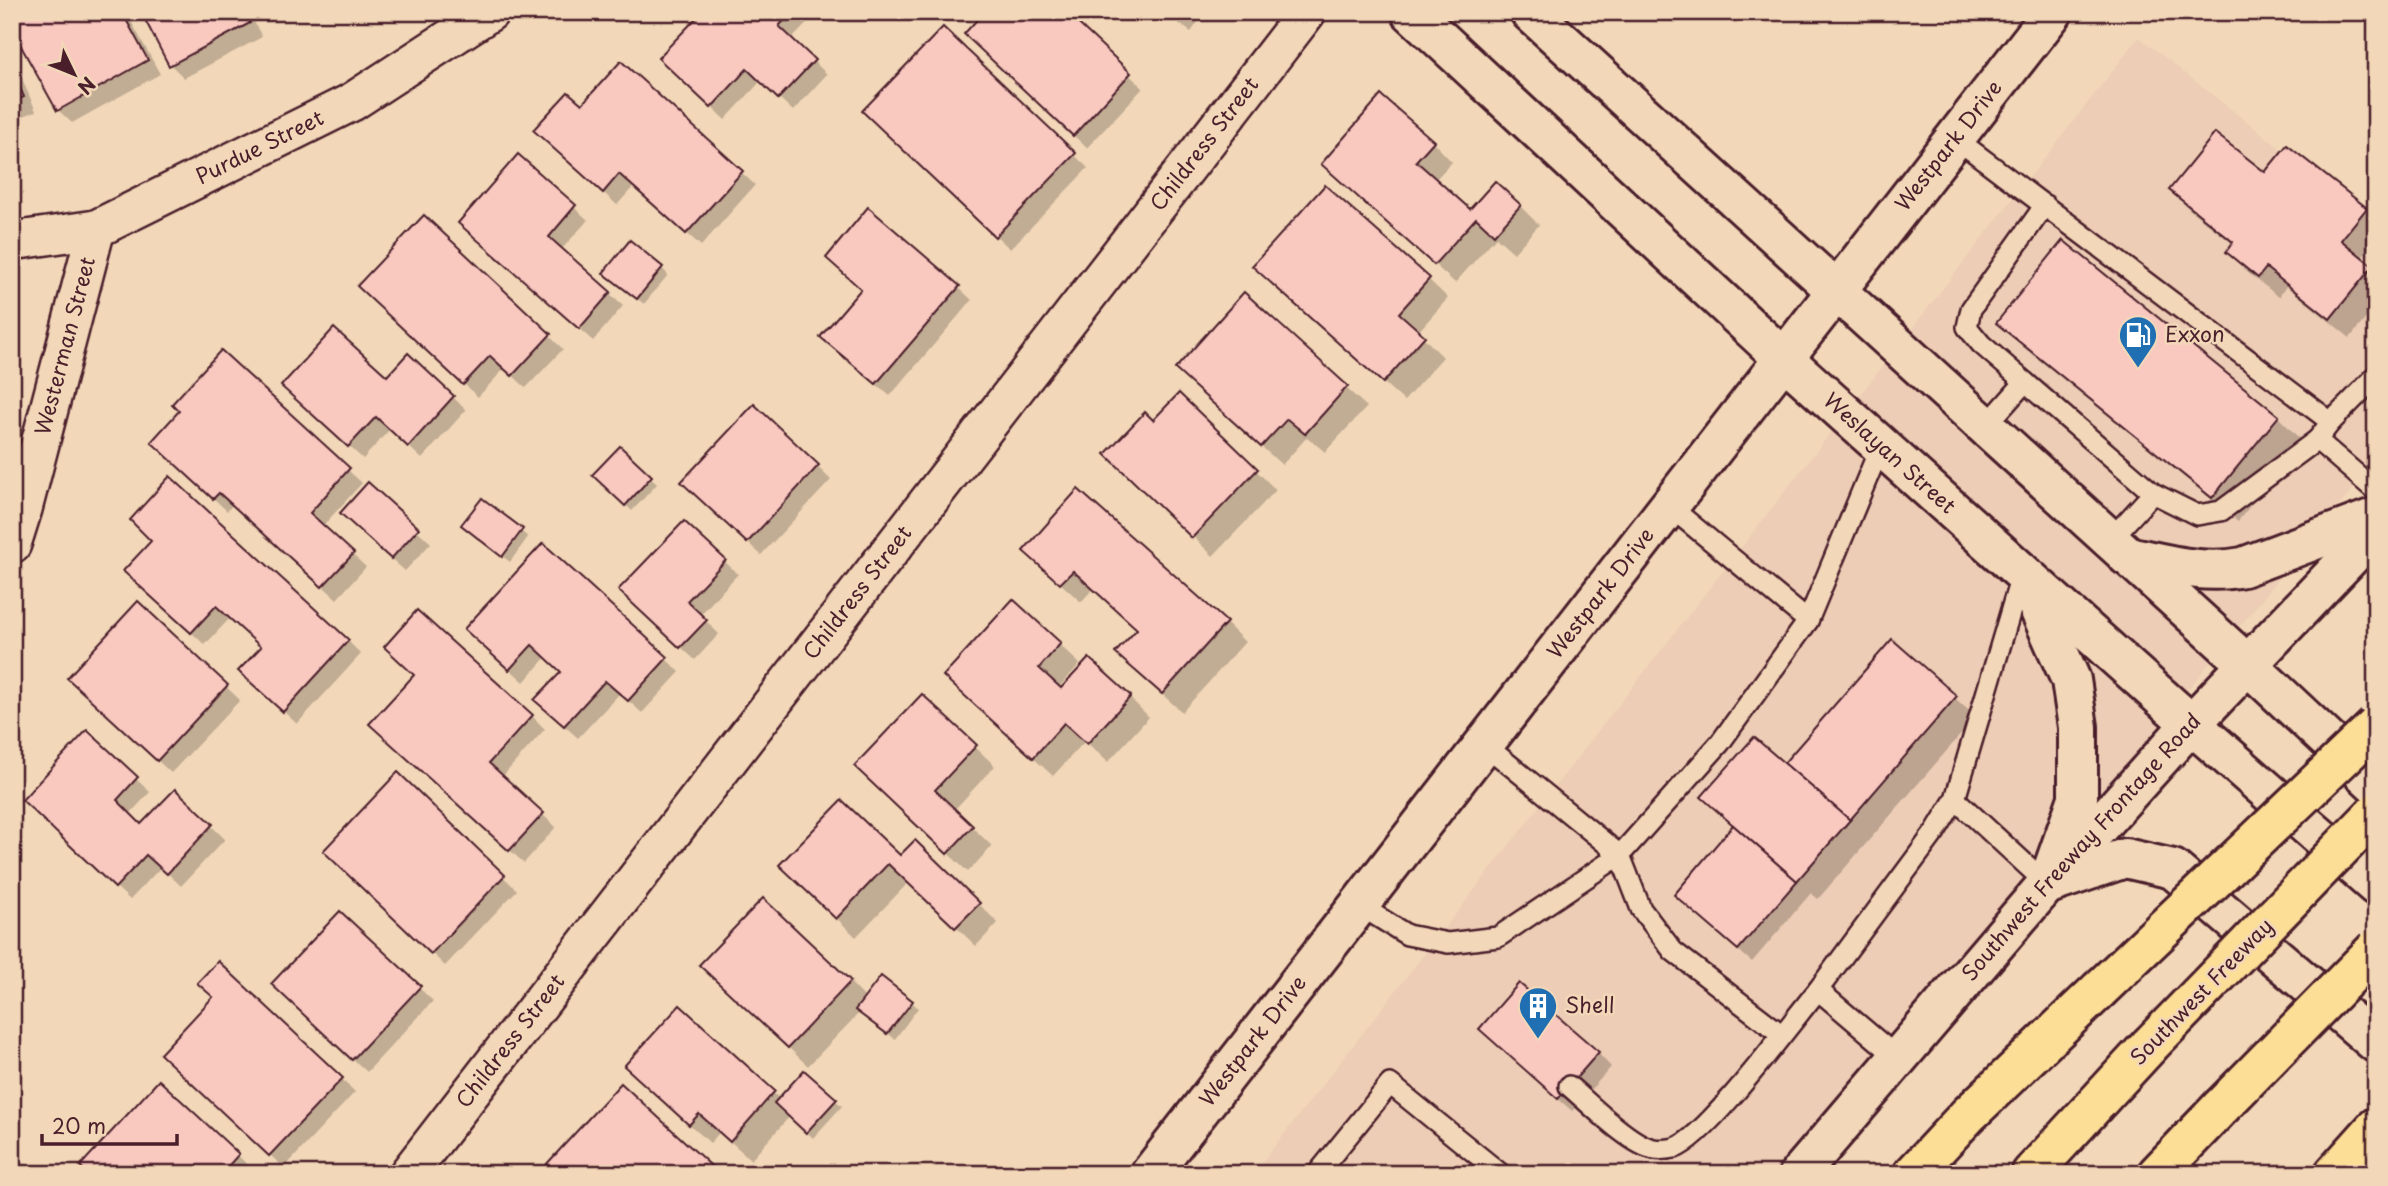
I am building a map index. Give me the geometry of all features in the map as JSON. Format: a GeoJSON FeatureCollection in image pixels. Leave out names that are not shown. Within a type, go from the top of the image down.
{"type":"FeatureCollection","features":[{"type":"Feature","properties":{"kind":"highway"},"geometry":{"type":"LineString","coordinates":[[1913,1174],[1968,1115],[2376,726]]}},
{"type":"Feature","properties":{"kind":"highway","name":"Southwest Freeway"},"geometry":{"type":"LineString","coordinates":[[2031,1174],[2150,1045],[2376,812]]}},
{"type":"Feature","properties":{"kind":"highway"},"geometry":{"type":"LineString","coordinates":[[2157,1174],[2376,949]]}},
{"type":"Feature","properties":{"kind":"highway"},"geometry":{"type":"LineString","coordinates":[[2333,1174],[2376,1127]]}},
{"type":"Feature","properties":{"kind":"main road","name":"Weslayan Street"},"geometry":{"type":"LineString","coordinates":[[1411,12],[1783,358],[2376,886]]}},
{"type":"Feature","properties":{"kind":"main road"},"geometry":{"type":"LineString","coordinates":[[1530,12],[2248,665],[2376,785]]}},
{"type":"Feature","properties":{"kind":"main road","name":"Westpark Drive"},"geometry":{"type":"LineString","coordinates":[[1150,1174],[2053,12]]}},
{"type":"Feature","properties":{"kind":"main road"},"geometry":{"type":"LineString","coordinates":[[2119,548],[2209,572],[2228,570],[2243,568],[2376,517]]}},
{"type":"Feature","properties":{"kind":"main road","name":"Southwest Freeway Frontage Road"},"geometry":{"type":"LineString","coordinates":[[1799,1174],[2047,884],[2191,724],[2376,530]]}},
{"type":"Feature","properties":{"kind":"main road"},"geometry":{"type":"LineString","coordinates":[[2022,572],[2071,680],[2078,727],[2078,798],[2047,884]]}},
{"type":"Feature","properties":{"kind":"main road"},"geometry":{"type":"LineString","coordinates":[[2047,884],[2125,858],[2173,869],[2376,1043]]}},
{"type":"Feature","properties":{"kind":"street","name":"Purdue Street"},"geometry":{"type":"LineString","coordinates":[[12,241],[96,229],[352,102],[490,12]]}},
{"type":"Feature","properties":{"kind":"street","name":"Childress Street"},"geometry":{"type":"LineString","coordinates":[[408,1174],[1307,12]]}},
{"type":"Feature","properties":{"kind":"street","name":"Westerman Street"},"geometry":{"type":"LineString","coordinates":[[12,544],[96,229]]}},
{"type":"Feature","properties":{"kind":"lane"},"geometry":{"type":"LineString","coordinates":[[1955,138],[2331,422]]}},
{"type":"Feature","properties":{"kind":"lane"},"geometry":{"type":"LineString","coordinates":[[2045,205],[1970,309],[1967,327],[1981,344],[2153,493],[2197,514],[2221,512],[2317,440],[2376,376]]}},
{"type":"Feature","properties":{"kind":"lane"},"geometry":{"type":"LineString","coordinates":[[1985,427],[2025,382]]}},
{"type":"Feature","properties":{"kind":"lane"},"geometry":{"type":"LineString","coordinates":[[2317,440],[2376,491]]}},
{"type":"Feature","properties":{"kind":"lane"},"geometry":{"type":"LineString","coordinates":[[1359,905],[1407,935],[1448,943],[1498,937],[1620,855],[1720,743],[1808,621],[1881,446]]}},
{"type":"Feature","properties":{"kind":"lane"},"geometry":{"type":"LineString","coordinates":[[2119,548],[2153,493]]}},
{"type":"Feature","properties":{"kind":"lane"},"geometry":{"type":"LineString","coordinates":[[1669,506],[1808,621]]}},
{"type":"Feature","properties":{"kind":"lane"},"geometry":{"type":"LineString","coordinates":[[1569,1086],[1640,1145],[1656,1150],[1676,1147],[1694,1135],[1716,1113],[1818,990],[1936,832],[1955,799],[2022,572]]}},
{"type":"Feature","properties":{"kind":"lane"},"geometry":{"type":"LineString","coordinates":[[1484,744],[1620,855],[1641,909],[1672,951],[1781,1034]]}},
{"type":"Feature","properties":{"kind":"lane"},"geometry":{"type":"LineString","coordinates":[[1955,799],[2047,884]]}},
{"type":"Feature","properties":{"kind":"lane"},"geometry":{"type":"LineString","coordinates":[[1818,990],[1898,1058]]}},
{"type":"Feature","properties":{"kind":"lane"},"geometry":{"type":"LineString","coordinates":[[1317,1174],[1390,1084],[1501,1174]]}},
{"type":"Feature","properties":{"kind":"shaded area"},"geometry":{"type":"Polygon","coordinates":[[[2139,37],[2376,223],[2376,461],[1789,1174],[1253,1174],[2139,37]]]}},
{"type":"Feature","properties":{"kind":"building"},"geometry":{"type":"Polygon","coordinates":[[[12,12],[122,12],[148,60],[57,111],[12,30],[12,12]]]}},
{"type":"Feature","properties":{"kind":"building"},"geometry":{"type":"Polygon","coordinates":[[[141,12],[244,12],[250,23],[169,66],[141,12]]]}},
{"type":"Feature","properties":{"kind":"building"},"geometry":{"type":"Polygon","coordinates":[[[702,12],[792,12],[779,26],[815,60],[778,99],[747,69],[711,108],[658,58],[702,12]]]}},
{"type":"Feature","properties":{"kind":"building"},"geometry":{"type":"Polygon","coordinates":[[[984,12],[1066,12],[1131,73],[1073,136],[964,34],[984,12]]]}},
{"type":"Feature","properties":{"kind":"building"},"geometry":{"type":"Polygon","coordinates":[[[1166,12],[1182,12],[1177,20],[1166,12]]]}},
{"type":"Feature","properties":{"kind":"building"},"geometry":{"type":"Polygon","coordinates":[[[943,27],[1076,153],[995,237],[862,111],[943,27]]]}},
{"type":"Feature","properties":{"kind":"building"},"geometry":{"type":"Polygon","coordinates":[[[621,61],[743,171],[686,234],[619,174],[603,193],[533,130],[568,92],[582,104],[621,61]]]}},
{"type":"Feature","properties":{"kind":"building"},"geometry":{"type":"Polygon","coordinates":[[[12,70],[24,97],[12,102],[12,70]]]}},
{"type":"Feature","properties":{"kind":"building"},"geometry":{"type":"Polygon","coordinates":[[[1381,95],[1434,141],[1416,161],[1470,209],[1495,181],[1521,205],[1494,235],[1476,218],[1434,265],[1321,164],[1381,95]]]}},
{"type":"Feature","properties":{"kind":"building"},"geometry":{"type":"Polygon","coordinates":[[[2215,133],[2265,172],[2287,145],[2367,208],[2341,240],[2373,266],[2330,319],[2266,268],[2258,278],[2226,252],[2233,242],[2169,190],[2215,133]]]}},
{"type":"Feature","properties":{"kind":"building"},"geometry":{"type":"Polygon","coordinates":[[[518,154],[576,205],[549,237],[611,292],[579,329],[458,223],[518,154]]]}},
{"type":"Feature","properties":{"kind":"building"},"geometry":{"type":"Polygon","coordinates":[[[1325,185],[1430,278],[1399,313],[1425,336],[1383,383],[1252,266],[1325,185]]]}},
{"type":"Feature","properties":{"kind":"building"},"geometry":{"type":"Polygon","coordinates":[[[868,207],[960,286],[876,384],[820,337],[861,289],[826,258],[868,207]]]}},
{"type":"Feature","properties":{"kind":"building"},"geometry":{"type":"Polygon","coordinates":[[[424,215],[551,334],[512,376],[490,356],[463,385],[357,286],[424,215]]]}},
{"type":"Feature","properties":{"kind":"building"},"geometry":{"type":"Polygon","coordinates":[[[630,240],[663,267],[637,299],[603,273],[630,240]]]}},
{"type":"Feature","properties":{"kind":"building","name":"Exxon"},"geometry":{"type":"Polygon","coordinates":[[[2063,240],[2279,416],[2212,498],[1996,323],[2063,240]]]}},
{"type":"Feature","properties":{"kind":"building"},"geometry":{"type":"Polygon","coordinates":[[[1244,292],[1348,386],[1305,434],[1287,419],[1261,447],[1175,369],[1244,292]]]}},
{"type":"Feature","properties":{"kind":"building"},"geometry":{"type":"Polygon","coordinates":[[[334,328],[387,376],[408,353],[454,396],[408,447],[376,417],[348,447],[281,386],[334,328]]]}},
{"type":"Feature","properties":{"kind":"building"},"geometry":{"type":"Polygon","coordinates":[[[221,350],[350,468],[310,513],[354,553],[322,587],[219,493],[213,499],[151,442],[179,411],[172,404],[221,350]]]}},
{"type":"Feature","properties":{"kind":"building"},"geometry":{"type":"Polygon","coordinates":[[[1179,393],[1258,469],[1192,538],[1105,454],[1145,412],[1153,420],[1179,393]]]}},
{"type":"Feature","properties":{"kind":"building"},"geometry":{"type":"Polygon","coordinates":[[[754,404],[819,465],[747,543],[681,482],[754,404]]]}},
{"type":"Feature","properties":{"kind":"building"},"geometry":{"type":"Polygon","coordinates":[[[620,446],[652,476],[625,506],[592,475],[620,446]]]}},
{"type":"Feature","properties":{"kind":"building"},"geometry":{"type":"Polygon","coordinates":[[[170,476],[349,640],[283,712],[238,671],[261,647],[216,606],[191,633],[123,571],[151,541],[130,520],[170,476]]]}},
{"type":"Feature","properties":{"kind":"building"},"geometry":{"type":"Polygon","coordinates":[[[368,482],[419,528],[391,559],[340,513],[368,482]]]}},
{"type":"Feature","properties":{"kind":"building"},"geometry":{"type":"Polygon","coordinates":[[[1078,489],[1227,622],[1162,694],[1115,653],[1137,629],[1073,571],[1060,584],[1023,551],[1078,489]]]}},
{"type":"Feature","properties":{"kind":"building"},"geometry":{"type":"Polygon","coordinates":[[[482,498],[523,529],[502,557],[461,525],[482,498]]]}},
{"type":"Feature","properties":{"kind":"building"},"geometry":{"type":"Polygon","coordinates":[[[684,521],[726,560],[687,601],[707,620],[680,648],[618,590],[684,521]]]}},
{"type":"Feature","properties":{"kind":"building"},"geometry":{"type":"Polygon","coordinates":[[[543,543],[668,657],[628,701],[605,681],[564,726],[534,700],[561,672],[532,645],[509,670],[464,629],[543,543]]]}},
{"type":"Feature","properties":{"kind":"building"},"geometry":{"type":"Polygon","coordinates":[[[1013,599],[1061,643],[1039,668],[1061,688],[1089,658],[1131,696],[1087,744],[1064,723],[1033,758],[943,676],[1013,599]]]}},
{"type":"Feature","properties":{"kind":"building"},"geometry":{"type":"Polygon","coordinates":[[[138,601],[228,685],[157,761],[67,678],[138,601]]]}},
{"type":"Feature","properties":{"kind":"building"},"geometry":{"type":"Polygon","coordinates":[[[417,610],[533,715],[489,763],[544,813],[509,851],[369,724],[414,675],[384,647],[417,610]]]}},
{"type":"Feature","properties":{"kind":"building"},"geometry":{"type":"Polygon","coordinates":[[[1892,639],[1957,696],[1850,820],[1784,763],[1892,639]]]}},
{"type":"Feature","properties":{"kind":"building"},"geometry":{"type":"Polygon","coordinates":[[[922,694],[977,745],[935,790],[973,826],[947,854],[854,766],[922,694]]]}},
{"type":"Feature","properties":{"kind":"building"},"geometry":{"type":"Polygon","coordinates":[[[87,730],[138,777],[117,800],[141,824],[175,789],[213,824],[167,874],[146,855],[115,888],[22,800],[87,730]]]}},
{"type":"Feature","properties":{"kind":"building"},"geometry":{"type":"Polygon","coordinates":[[[1754,737],[1850,820],[1797,881],[1701,797],[1754,737]]]}},
{"type":"Feature","properties":{"kind":"building"},"geometry":{"type":"Polygon","coordinates":[[[398,772],[505,875],[431,954],[323,851],[398,772]]]}},
{"type":"Feature","properties":{"kind":"building"},"geometry":{"type":"Polygon","coordinates":[[[842,800],[900,855],[915,840],[980,903],[955,928],[888,864],[836,919],[779,865],[842,800]]]}},
{"type":"Feature","properties":{"kind":"building"},"geometry":{"type":"Polygon","coordinates":[[[1733,825],[1797,881],[1738,950],[1674,895],[1733,825]]]}},
{"type":"Feature","properties":{"kind":"building"},"geometry":{"type":"Polygon","coordinates":[[[763,898],[851,981],[788,1048],[699,965],[763,898]]]}},
{"type":"Feature","properties":{"kind":"building"},"geometry":{"type":"Polygon","coordinates":[[[340,911],[421,986],[352,1060],[271,984],[340,911]]]}},
{"type":"Feature","properties":{"kind":"building"},"geometry":{"type":"Polygon","coordinates":[[[218,961],[343,1078],[269,1156],[160,1054],[213,997],[197,983],[218,961]]]}},
{"type":"Feature","properties":{"kind":"building"},"geometry":{"type":"Polygon","coordinates":[[[881,976],[913,1001],[887,1034],[855,1010],[881,976]]]}},
{"type":"Feature","properties":{"kind":"building","name":"Shell"},"geometry":{"type":"Polygon","coordinates":[[[1519,983],[1599,1052],[1558,1099],[1479,1029],[1519,983]]]}},
{"type":"Feature","properties":{"kind":"building"},"geometry":{"type":"Polygon","coordinates":[[[680,1005],[775,1091],[730,1142],[699,1114],[689,1125],[624,1066],[680,1005]]]}},
{"type":"Feature","properties":{"kind":"building"},"geometry":{"type":"Polygon","coordinates":[[[804,1070],[837,1099],[806,1133],[774,1103],[804,1070]]]}},
{"type":"Feature","properties":{"kind":"building"},"geometry":{"type":"Polygon","coordinates":[[[159,1080],[239,1154],[221,1174],[88,1174],[80,1166],[159,1080]]]}},
{"type":"Feature","properties":{"kind":"building"},"geometry":{"type":"Polygon","coordinates":[[[621,1083],[720,1174],[552,1174],[544,1167],[621,1083]]]}},
{"type":"Feature","properties":{"kind":"place","name":"Exxon"},"geometry":{"type":"Point","coordinates":[2138,369]}},
{"type":"Feature","properties":{"kind":"place","name":"Shell"},"geometry":{"type":"Point","coordinates":[1538,1040]}}]}
